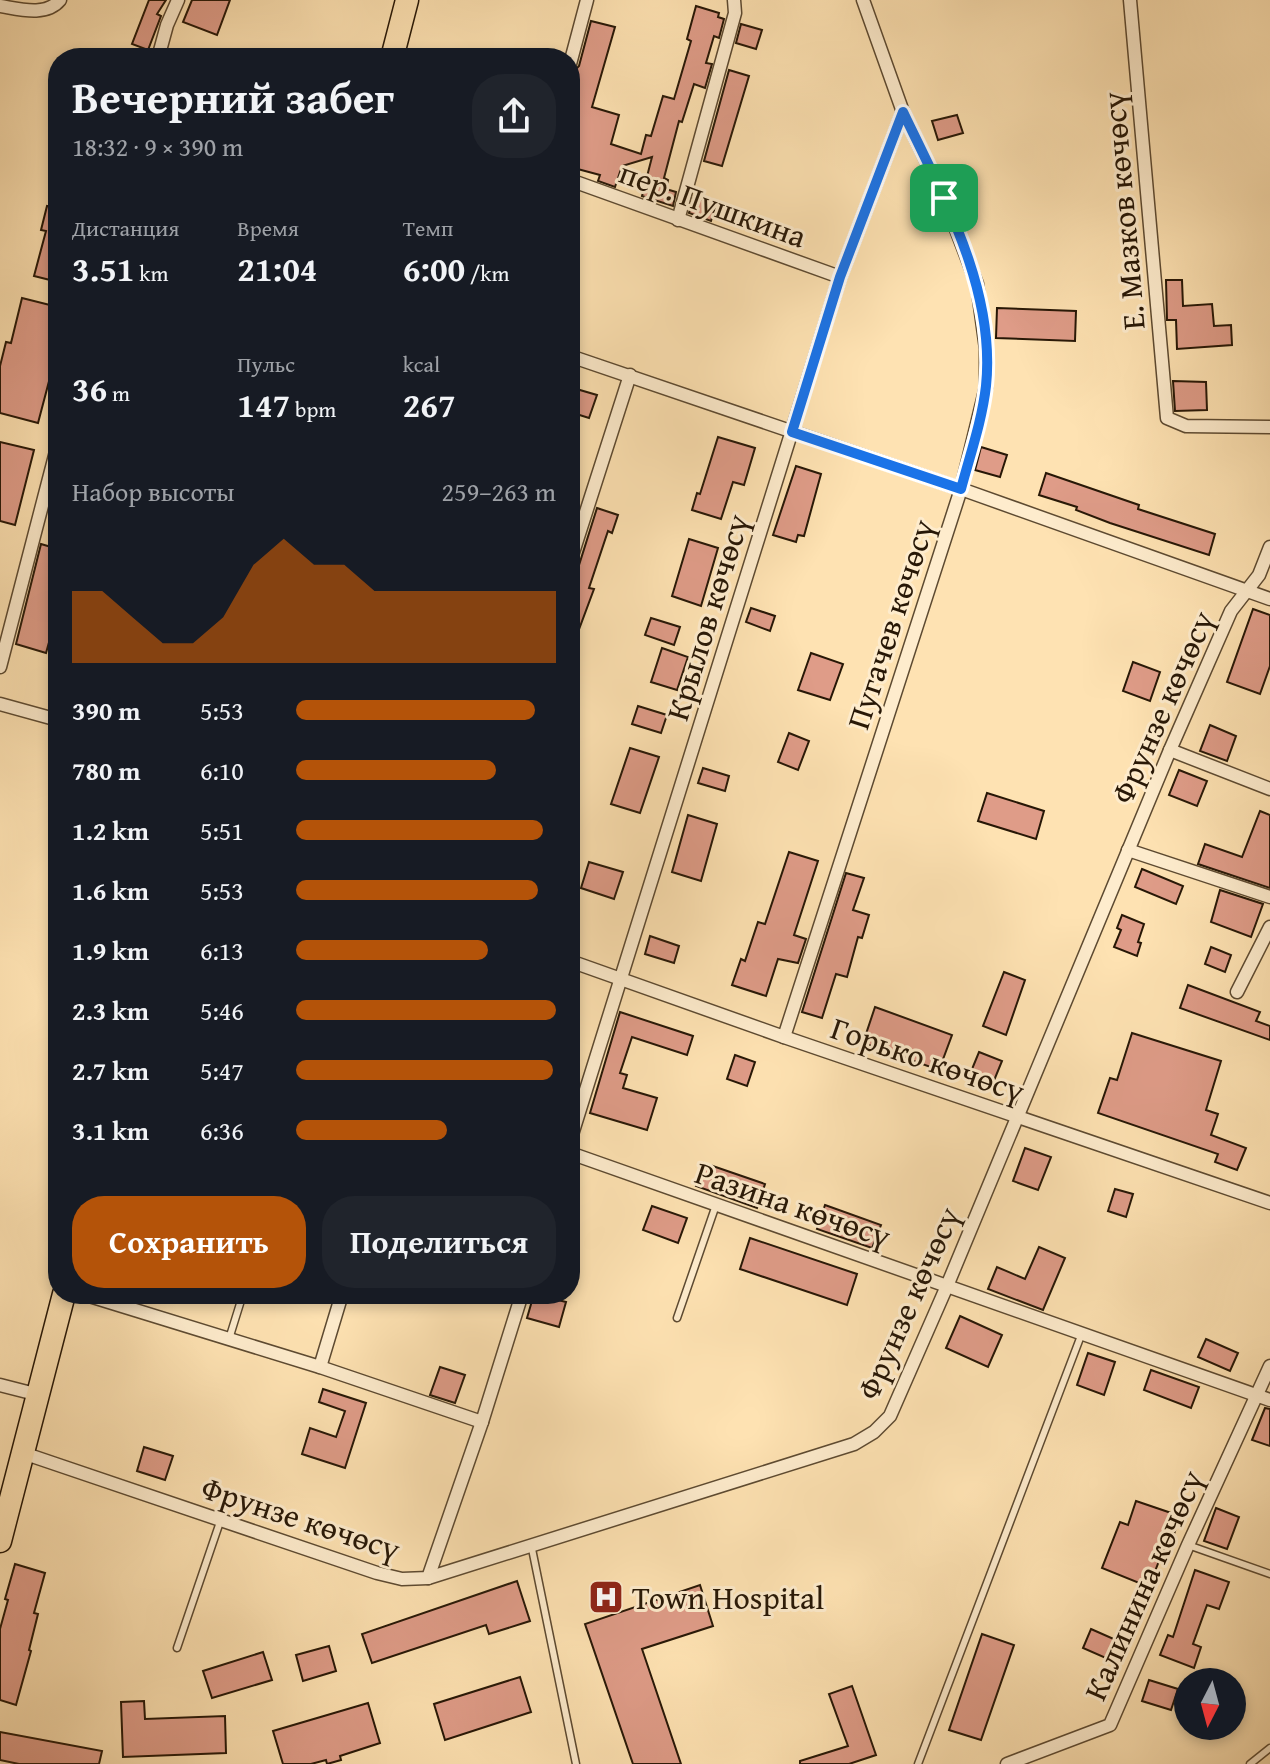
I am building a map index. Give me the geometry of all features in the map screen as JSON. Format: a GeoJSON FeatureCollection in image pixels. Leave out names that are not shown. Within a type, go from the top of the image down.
{"type":"FeatureCollection","features":[{"type":"Feature","properties":{"kind":"highway"},"geometry":{"type":"LineString","coordinates":[[395,48],[407,0]]}},
{"type":"Feature","properties":{"kind":"highway"},"geometry":{"type":"LineString","coordinates":[[0,1541],[62,1304]]}},
{"type":"Feature","properties":{"kind":"street"},"geometry":{"type":"LineString","coordinates":[[2,8],[43,11],[56,6],[60,0]]}},
{"type":"Feature","properties":{"kind":"street"},"geometry":{"type":"LineString","coordinates":[[161,48],[178,0]]}},
{"type":"Feature","properties":{"kind":"street"},"geometry":{"type":"LineString","coordinates":[[574,48],[587,0]]}},
{"type":"Feature","properties":{"kind":"street"},"geometry":{"type":"LineString","coordinates":[[678,220],[735,13],[734,0]]}},
{"type":"Feature","properties":{"kind":"street","name":"Пугачев көчөсү"},"geometry":{"type":"LineString","coordinates":[[784,1037],[961,489],[986,387],[986,349],[977,284],[944,198],[903,112],[863,0]]}},
{"type":"Feature","properties":{"kind":"street","name":"Е. Мазков көчөсү"},"geometry":{"type":"LineString","coordinates":[[1130,0],[1167,418],[1186,426],[1270,427]]}},
{"type":"Feature","properties":{"kind":"street","name":"Крылов көчөсү"},"geometry":{"type":"LineString","coordinates":[[580,1110],[840,277],[903,112]]}},
{"type":"Feature","properties":{"kind":"street","name":"пер. Пушкина"},"geometry":{"type":"LineString","coordinates":[[580,184],[840,277]]}},
{"type":"Feature","properties":{"kind":"street"},"geometry":{"type":"LineString","coordinates":[[580,359],[961,489],[1270,599]]}},
{"type":"Feature","properties":{"kind":"street"},"geometry":{"type":"LineString","coordinates":[[580,531],[630,375]]}},
{"type":"Feature","properties":{"kind":"street"},"geometry":{"type":"LineString","coordinates":[[0,667],[48,482]]}},
{"type":"Feature","properties":{"kind":"street","name":"Фрунзе көчөсү"},"geometry":{"type":"LineString","coordinates":[[23,1453],[402,1579],[428,1578],[854,1444],[874,1432],[890,1416],[947,1286],[1231,611],[1259,575],[1270,547]]}},
{"type":"Feature","properties":{"kind":"street"},"geometry":{"type":"LineString","coordinates":[[0,704],[48,717]]}},
{"type":"Feature","properties":{"kind":"street"},"geometry":{"type":"LineString","coordinates":[[1170,750],[1270,789]]}},
{"type":"Feature","properties":{"kind":"street"},"geometry":{"type":"LineString","coordinates":[[1128,850],[1270,897]]}},
{"type":"Feature","properties":{"kind":"street"},"geometry":{"type":"LineString","coordinates":[[1237,992],[1270,927]]}},
{"type":"Feature","properties":{"kind":"street","name":"Горько көчөсү"},"geometry":{"type":"LineString","coordinates":[[580,964],[1270,1203]]}},
{"type":"Feature","properties":{"kind":"street","name":"Разина көчөсү"},"geometry":{"type":"LineString","coordinates":[[580,1157],[1270,1400]]}},
{"type":"Feature","properties":{"kind":"street"},"geometry":{"type":"LineString","coordinates":[[115,1304],[320,1367],[482,1422]]}},
{"type":"Feature","properties":{"kind":"street"},"geometry":{"type":"LineString","coordinates":[[320,1367],[339,1304]]}},
{"type":"Feature","properties":{"kind":"street"},"geometry":{"type":"LineString","coordinates":[[428,1578],[519,1304]]}},
{"type":"Feature","properties":{"kind":"street","name":"Калинина көчөсү"},"geometry":{"type":"LineString","coordinates":[[1011,1763],[1110,1725],[1270,1366]]}},
{"type":"Feature","properties":{"kind":"street"},"geometry":{"type":"LineString","coordinates":[[0,1385],[39,1395]]}},
{"type":"Feature","properties":{"kind":"lane"},"geometry":{"type":"LineString","coordinates":[[677,1318],[716,1205]]}},
{"type":"Feature","properties":{"kind":"lane"},"geometry":{"type":"LineString","coordinates":[[229,1339],[240,1304]]}},
{"type":"Feature","properties":{"kind":"lane"},"geometry":{"type":"LineString","coordinates":[[918,1764],[1082,1333]]}},
{"type":"Feature","properties":{"kind":"lane"},"geometry":{"type":"LineString","coordinates":[[177,1648],[221,1519]]}},
{"type":"Feature","properties":{"kind":"lane"},"geometry":{"type":"LineString","coordinates":[[531,1544],[576,1764]]}},
{"type":"Feature","properties":{"kind":"lane"},"geometry":{"type":"LineString","coordinates":[[1188,1545],[1270,1574]]}},
{"type":"Feature","properties":{"kind":"lane"},"geometry":{"type":"LineString","coordinates":[[1250,1764],[1270,1748]]}},
{"type":"Feature","properties":{"kind":"building"},"geometry":{"type":"Polygon","coordinates":[[[149,0],[166,0],[157,14],[161,16],[149,48],[132,44],[149,0]]]}},
{"type":"Feature","properties":{"kind":"building"},"geometry":{"type":"Polygon","coordinates":[[[192,0],[230,0],[217,35],[183,22],[192,0]]]}},
{"type":"Feature","properties":{"kind":"building"},"geometry":{"type":"Polygon","coordinates":[[[696,6],[719,13],[718,17],[724,19],[719,38],[714,36],[706,63],[712,64],[705,88],[694,84],[682,122],[679,121],[664,178],[668,180],[666,189],[676,192],[673,206],[642,196],[652,157],[622,166],[615,187],[598,181],[600,175],[580,170],[580,62],[591,21],[615,27],[592,107],[619,115],[611,144],[641,154],[646,135],[651,136],[663,96],[674,99],[691,41],[687,39],[696,6]]]}},
{"type":"Feature","properties":{"kind":"building"},"geometry":{"type":"Polygon","coordinates":[[[741,24],[762,30],[756,49],[736,43],[741,24]]]}},
{"type":"Feature","properties":{"kind":"building"},"geometry":{"type":"Polygon","coordinates":[[[729,70],[749,76],[722,166],[704,161],[729,70]]]}},
{"type":"Feature","properties":{"kind":"building"},"geometry":{"type":"Polygon","coordinates":[[[957,115],[963,133],[938,140],[932,121],[957,115]]]}},
{"type":"Feature","properties":{"kind":"building"},"geometry":{"type":"Polygon","coordinates":[[[694,197],[716,204],[711,221],[689,213],[694,197]]]}},
{"type":"Feature","properties":{"kind":"building"},"geometry":{"type":"Polygon","coordinates":[[[47,206],[48,280],[34,276],[46,231],[41,230],[47,206]]]}},
{"type":"Feature","properties":{"kind":"building"},"geometry":{"type":"Polygon","coordinates":[[[1166,280],[1182,280],[1183,306],[1212,304],[1214,326],[1231,325],[1232,345],[1177,349],[1176,320],[1167,320],[1166,280]]]}},
{"type":"Feature","properties":{"kind":"building"},"geometry":{"type":"Polygon","coordinates":[[[22,298],[48,304],[48,385],[38,423],[0,413],[0,366],[6,342],[11,343],[22,298]]]}},
{"type":"Feature","properties":{"kind":"building"},"geometry":{"type":"Polygon","coordinates":[[[997,308],[1076,311],[1075,341],[996,338],[997,308]]]}},
{"type":"Feature","properties":{"kind":"building"},"geometry":{"type":"Polygon","coordinates":[[[1173,381],[1206,382],[1207,410],[1175,411],[1173,381]]]}},
{"type":"Feature","properties":{"kind":"building"},"geometry":{"type":"Polygon","coordinates":[[[580,390],[597,395],[589,418],[580,415],[580,390]]]}},
{"type":"Feature","properties":{"kind":"building"},"geometry":{"type":"Polygon","coordinates":[[[718,437],[755,448],[744,485],[733,482],[721,519],[692,510],[718,437]]]}},
{"type":"Feature","properties":{"kind":"building"},"geometry":{"type":"Polygon","coordinates":[[[0,442],[34,450],[15,525],[0,521],[0,442]]]}},
{"type":"Feature","properties":{"kind":"building"},"geometry":{"type":"Polygon","coordinates":[[[981,447],[1007,455],[1000,477],[975,470],[981,447]]]}},
{"type":"Feature","properties":{"kind":"building"},"geometry":{"type":"Polygon","coordinates":[[[796,466],[821,474],[804,536],[798,535],[796,542],[773,535],[796,466]]]}},
{"type":"Feature","properties":{"kind":"building"},"geometry":{"type":"Polygon","coordinates":[[[1046,473],[1139,505],[1138,509],[1215,534],[1209,555],[1110,523],[1076,510],[1077,507],[1039,495],[1046,473]]]}},
{"type":"Feature","properties":{"kind":"building"},"geometry":{"type":"Polygon","coordinates":[[[597,508],[618,515],[612,533],[608,531],[589,588],[594,589],[580,627],[580,562],[597,508]]]}},
{"type":"Feature","properties":{"kind":"building"},"geometry":{"type":"Polygon","coordinates":[[[689,539],[718,548],[701,606],[672,596],[689,539]]]}},
{"type":"Feature","properties":{"kind":"building"},"geometry":{"type":"Polygon","coordinates":[[[41,544],[48,546],[48,646],[46,653],[16,644],[41,544]]]}},
{"type":"Feature","properties":{"kind":"building"},"geometry":{"type":"Polygon","coordinates":[[[751,608],[775,616],[770,631],[746,622],[751,608]]]}},
{"type":"Feature","properties":{"kind":"building"},"geometry":{"type":"Polygon","coordinates":[[[1253,609],[1270,615],[1270,666],[1260,694],[1227,682],[1253,609]]]}},
{"type":"Feature","properties":{"kind":"building"},"geometry":{"type":"Polygon","coordinates":[[[651,618],[680,627],[674,645],[645,635],[651,618]]]}},
{"type":"Feature","properties":{"kind":"building"},"geometry":{"type":"Polygon","coordinates":[[[662,648],[688,657],[677,690],[651,682],[662,648]]]}},
{"type":"Feature","properties":{"kind":"building"},"geometry":{"type":"Polygon","coordinates":[[[811,653],[843,664],[830,700],[798,690],[811,653]]]}},
{"type":"Feature","properties":{"kind":"building"},"geometry":{"type":"Polygon","coordinates":[[[1133,662],[1160,672],[1150,701],[1123,691],[1133,662]]]}},
{"type":"Feature","properties":{"kind":"building"},"geometry":{"type":"Polygon","coordinates":[[[638,706],[667,715],[661,733],[632,724],[638,706]]]}},
{"type":"Feature","properties":{"kind":"building"},"geometry":{"type":"Polygon","coordinates":[[[1210,725],[1236,736],[1227,761],[1200,751],[1210,725]]]}},
{"type":"Feature","properties":{"kind":"building"},"geometry":{"type":"Polygon","coordinates":[[[789,733],[809,741],[798,770],[778,762],[789,733]]]}},
{"type":"Feature","properties":{"kind":"building"},"geometry":{"type":"Polygon","coordinates":[[[630,748],[659,757],[640,813],[611,804],[630,748]]]}},
{"type":"Feature","properties":{"kind":"building"},"geometry":{"type":"Polygon","coordinates":[[[703,768],[729,776],[725,791],[698,783],[703,768]]]}},
{"type":"Feature","properties":{"kind":"building"},"geometry":{"type":"Polygon","coordinates":[[[1179,770],[1207,781],[1197,806],[1169,795],[1179,770]]]}},
{"type":"Feature","properties":{"kind":"building"},"geometry":{"type":"Polygon","coordinates":[[[987,793],[1044,811],[1036,839],[978,821],[987,793]]]}},
{"type":"Feature","properties":{"kind":"building"},"geometry":{"type":"Polygon","coordinates":[[[1260,811],[1270,815],[1270,888],[1198,864],[1205,844],[1242,857],[1260,811]]]}},
{"type":"Feature","properties":{"kind":"building"},"geometry":{"type":"Polygon","coordinates":[[[688,815],[717,824],[701,881],[672,872],[688,815]]]}},
{"type":"Feature","properties":{"kind":"building"},"geometry":{"type":"Polygon","coordinates":[[[789,852],[818,861],[794,935],[806,939],[798,963],[778,959],[766,996],[732,985],[741,959],[745,961],[758,922],[765,924],[789,852]]]}},
{"type":"Feature","properties":{"kind":"building"},"geometry":{"type":"Polygon","coordinates":[[[589,862],[623,872],[614,899],[581,888],[589,862]]]}},
{"type":"Feature","properties":{"kind":"building"},"geometry":{"type":"Polygon","coordinates":[[[1142,869],[1183,886],[1176,904],[1135,887],[1142,869]]]}},
{"type":"Feature","properties":{"kind":"building"},"geometry":{"type":"Polygon","coordinates":[[[846,873],[864,878],[853,910],[869,915],[862,938],[858,937],[847,977],[836,974],[822,1018],[802,1012],[846,873]]]}},
{"type":"Feature","properties":{"kind":"building"},"geometry":{"type":"Polygon","coordinates":[[[1220,890],[1263,904],[1251,937],[1211,922],[1220,890]]]}},
{"type":"Feature","properties":{"kind":"building"},"geometry":{"type":"Polygon","coordinates":[[[1122,915],[1144,924],[1137,956],[1114,947],[1121,930],[1117,928],[1122,915]]]}},
{"type":"Feature","properties":{"kind":"building"},"geometry":{"type":"Polygon","coordinates":[[[650,936],[679,946],[674,963],[645,954],[650,936]]]}},
{"type":"Feature","properties":{"kind":"building"},"geometry":{"type":"Polygon","coordinates":[[[1211,947],[1231,955],[1225,972],[1205,964],[1211,947]]]}},
{"type":"Feature","properties":{"kind":"building"},"geometry":{"type":"Polygon","coordinates":[[[1004,972],[1025,980],[1006,1035],[983,1026],[1004,972]]]}},
{"type":"Feature","properties":{"kind":"building"},"geometry":{"type":"Polygon","coordinates":[[[1188,985],[1260,1012],[1256,1021],[1270,1026],[1270,1040],[1180,1008],[1188,985]]]}},
{"type":"Feature","properties":{"kind":"building"},"geometry":{"type":"Polygon","coordinates":[[[875,1007],[952,1035],[939,1070],[863,1043],[875,1007]]]}},
{"type":"Feature","properties":{"kind":"building"},"geometry":{"type":"Polygon","coordinates":[[[620,1012],[693,1036],[687,1055],[632,1037],[620,1073],[627,1075],[623,1088],[657,1098],[647,1130],[590,1113],[620,1012]]]}},
{"type":"Feature","properties":{"kind":"building"},"geometry":{"type":"Polygon","coordinates":[[[1132,1033],[1221,1061],[1206,1110],[1218,1114],[1211,1135],[1246,1148],[1237,1170],[1215,1162],[1218,1154],[1098,1113],[1110,1078],[1117,1080],[1132,1033]]]}},
{"type":"Feature","properties":{"kind":"building"},"geometry":{"type":"Polygon","coordinates":[[[979,1052],[1002,1061],[993,1083],[970,1074],[979,1052]]]}},
{"type":"Feature","properties":{"kind":"building"},"geometry":{"type":"Polygon","coordinates":[[[735,1055],[755,1062],[747,1086],[727,1079],[735,1055]]]}},
{"type":"Feature","properties":{"kind":"building"},"geometry":{"type":"Polygon","coordinates":[[[1025,1148],[1051,1157],[1038,1190],[1013,1181],[1025,1148]]]}},
{"type":"Feature","properties":{"kind":"building"},"geometry":{"type":"Polygon","coordinates":[[[704,1163],[765,1184],[757,1208],[696,1186],[704,1163]]]}},
{"type":"Feature","properties":{"kind":"building"},"geometry":{"type":"Polygon","coordinates":[[[1115,1189],[1133,1194],[1126,1217],[1108,1211],[1115,1189]]]}},
{"type":"Feature","properties":{"kind":"building"},"geometry":{"type":"Polygon","coordinates":[[[825,1205],[881,1225],[872,1248],[817,1229],[825,1205]]]}},
{"type":"Feature","properties":{"kind":"building"},"geometry":{"type":"Polygon","coordinates":[[[652,1206],[687,1218],[678,1243],[643,1230],[652,1206]]]}},
{"type":"Feature","properties":{"kind":"building"},"geometry":{"type":"Polygon","coordinates":[[[750,1238],[857,1274],[847,1305],[740,1269],[750,1238]]]}},
{"type":"Feature","properties":{"kind":"building"},"geometry":{"type":"Polygon","coordinates":[[[1039,1247],[1065,1258],[1043,1310],[988,1289],[997,1267],[1025,1279],[1039,1247]]]}},
{"type":"Feature","properties":{"kind":"building"},"geometry":{"type":"Polygon","coordinates":[[[531,1304],[565,1304],[559,1327],[527,1318],[531,1304]]]}},
{"type":"Feature","properties":{"kind":"building"},"geometry":{"type":"Polygon","coordinates":[[[960,1316],[1002,1335],[988,1367],[946,1348],[960,1316]]]}},
{"type":"Feature","properties":{"kind":"building"},"geometry":{"type":"Polygon","coordinates":[[[1206,1339],[1238,1353],[1230,1371],[1198,1357],[1206,1339]]]}},
{"type":"Feature","properties":{"kind":"building"},"geometry":{"type":"Polygon","coordinates":[[[1088,1353],[1115,1362],[1104,1395],[1077,1385],[1088,1353]]]}},
{"type":"Feature","properties":{"kind":"building"},"geometry":{"type":"Polygon","coordinates":[[[440,1367],[465,1375],[455,1403],[430,1395],[440,1367]]]}},
{"type":"Feature","properties":{"kind":"building"},"geometry":{"type":"Polygon","coordinates":[[[1151,1370],[1199,1387],[1191,1408],[1144,1390],[1151,1370]]]}},
{"type":"Feature","properties":{"kind":"building"},"geometry":{"type":"Polygon","coordinates":[[[323,1389],[366,1403],[345,1468],[302,1454],[310,1428],[336,1437],[345,1411],[319,1402],[323,1389]]]}},
{"type":"Feature","properties":{"kind":"building"},"geometry":{"type":"Polygon","coordinates":[[[1265,1408],[1270,1409],[1270,1446],[1252,1440],[1265,1408]]]}},
{"type":"Feature","properties":{"kind":"building"},"geometry":{"type":"Polygon","coordinates":[[[144,1447],[173,1456],[165,1480],[137,1471],[144,1447]]]}},
{"type":"Feature","properties":{"kind":"building"},"geometry":{"type":"Polygon","coordinates":[[[1136,1501],[1180,1516],[1173,1537],[1169,1535],[1149,1587],[1102,1568],[1120,1522],[1128,1525],[1136,1501]]]}},
{"type":"Feature","properties":{"kind":"building"},"geometry":{"type":"Polygon","coordinates":[[[1216,1508],[1239,1517],[1227,1549],[1204,1541],[1216,1508]]]}},
{"type":"Feature","properties":{"kind":"building"},"geometry":{"type":"Polygon","coordinates":[[[15,1564],[45,1573],[34,1613],[38,1614],[31,1651],[16,1705],[0,1700],[0,1629],[15,1564]]]}},
{"type":"Feature","properties":{"kind":"building"},"geometry":{"type":"Polygon","coordinates":[[[1195,1570],[1229,1582],[1219,1609],[1207,1605],[1193,1644],[1201,1647],[1194,1668],[1160,1655],[1168,1635],[1173,1637],[1195,1570]]]}},
{"type":"Feature","properties":{"kind":"building"},"geometry":{"type":"Polygon","coordinates":[[[517,1581],[530,1621],[489,1634],[486,1625],[372,1663],[362,1634],[517,1581]]]}},
{"type":"Feature","properties":{"kind":"building"},"geometry":{"type":"Polygon","coordinates":[[[700,1585],[713,1626],[642,1649],[681,1764],[633,1764],[585,1624],[700,1585]]]}},
{"type":"Feature","properties":{"kind":"building"},"geometry":{"type":"Polygon","coordinates":[[[1091,1629],[1116,1640],[1108,1659],[1083,1648],[1091,1629]]]}},
{"type":"Feature","properties":{"kind":"building"},"geometry":{"type":"Polygon","coordinates":[[[982,1634],[1014,1645],[981,1740],[949,1730],[982,1634]]]}},
{"type":"Feature","properties":{"kind":"building"},"geometry":{"type":"Polygon","coordinates":[[[329,1646],[336,1671],[303,1681],[296,1655],[329,1646]]]}},
{"type":"Feature","properties":{"kind":"building"},"geometry":{"type":"Polygon","coordinates":[[[263,1652],[272,1680],[212,1698],[203,1671],[263,1652]]]}},
{"type":"Feature","properties":{"kind":"building"},"geometry":{"type":"Polygon","coordinates":[[[520,1677],[531,1712],[445,1740],[434,1704],[520,1677]]]}},
{"type":"Feature","properties":{"kind":"building"},"geometry":{"type":"Polygon","coordinates":[[[1149,1680],[1174,1688],[1171,1710],[1142,1701],[1149,1680]]]}},
{"type":"Feature","properties":{"kind":"building"},"geometry":{"type":"Polygon","coordinates":[[[852,1686],[876,1755],[849,1764],[800,1764],[800,1761],[848,1746],[829,1694],[852,1686]]]}},
{"type":"Feature","properties":{"kind":"building"},"geometry":{"type":"Polygon","coordinates":[[[144,1701],[145,1719],[225,1716],[226,1753],[123,1757],[121,1702],[144,1701]]]}},
{"type":"Feature","properties":{"kind":"building"},"geometry":{"type":"Polygon","coordinates":[[[368,1703],[380,1743],[340,1756],[341,1760],[327,1764],[326,1760],[311,1764],[283,1764],[273,1731],[368,1703]]]}},
{"type":"Feature","properties":{"kind":"building"},"geometry":{"type":"Polygon","coordinates":[[[0,1732],[102,1751],[99,1764],[19,1764],[0,1760],[0,1732]]]}},
{"type":"Feature","properties":{"kind":"place","name":"Town Hospital"},"geometry":{"type":"Point","coordinates":[606,1597]}},
{"type":"Feature","properties":{"kind":"route"},"geometry":{"type":"LineString","coordinates":[[903,112],[944,198],[977,284],[986,349],[986,387],[961,489],[792,432],[840,277],[903,112]]}}]}
